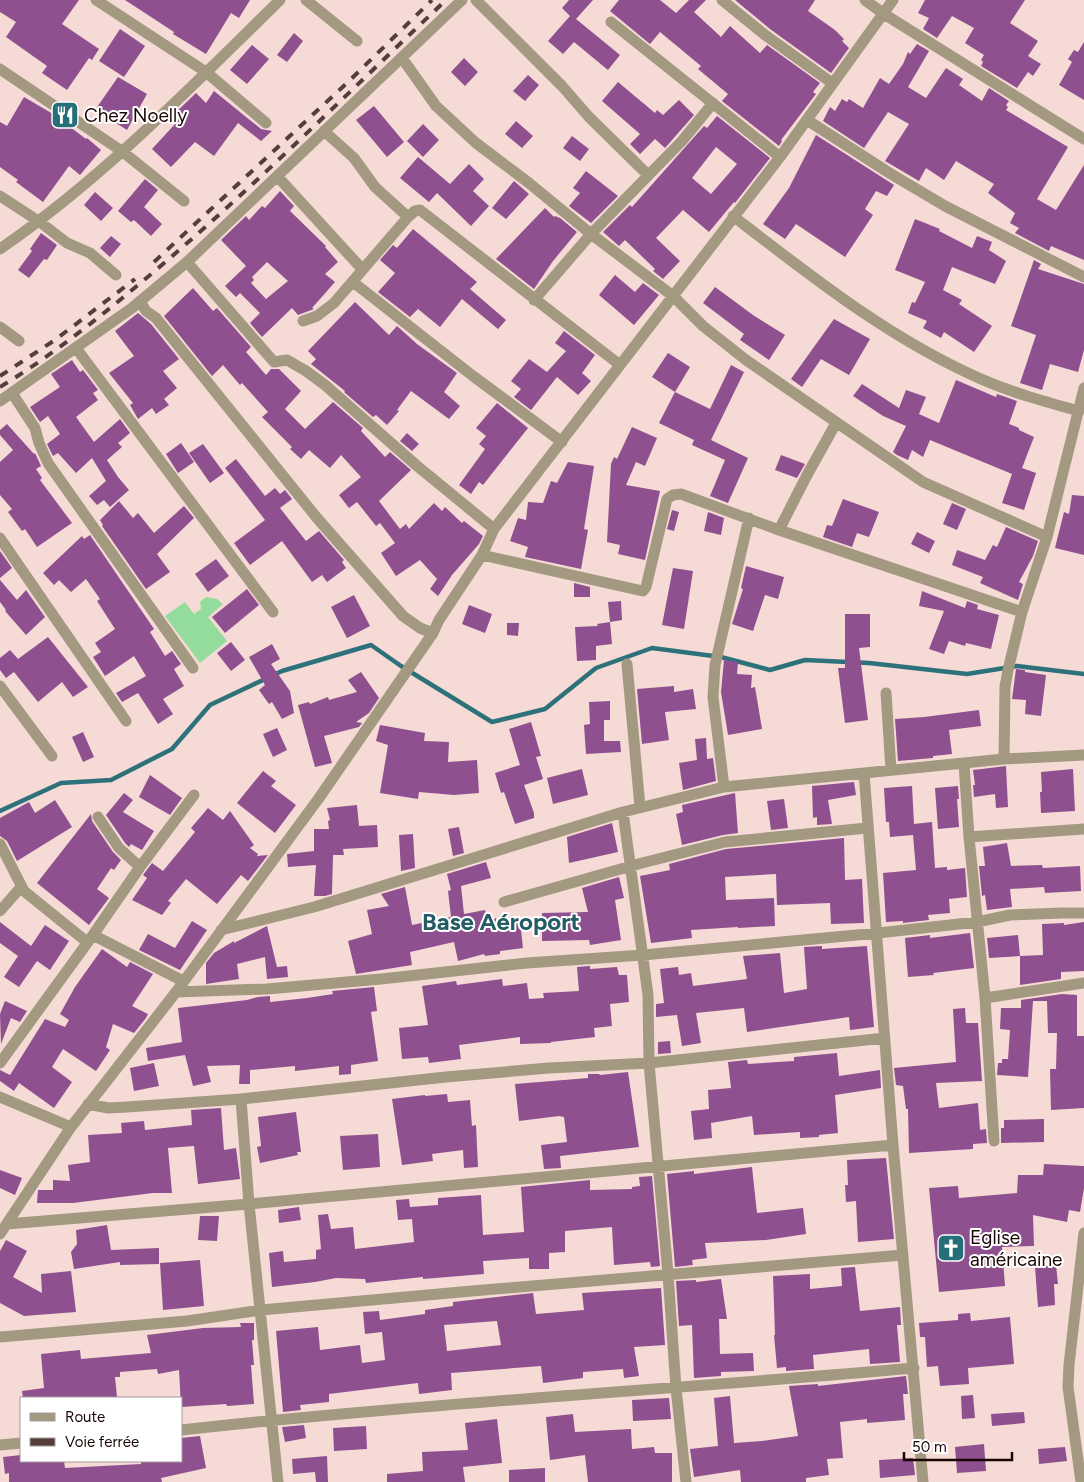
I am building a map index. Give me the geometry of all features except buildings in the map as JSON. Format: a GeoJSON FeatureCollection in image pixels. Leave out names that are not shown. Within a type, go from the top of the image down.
{"type":"FeatureCollection","features":[{"type":"Feature","properties":{"kind":"street"},"geometry":{"type":"LineString","coordinates":[[96,0],[206,72],[266,122]]}},
{"type":"Feature","properties":{"kind":"street"},"geometry":{"type":"LineString","coordinates":[[0,249],[40,222],[123,152],[280,0]]}},
{"type":"Feature","properties":{"kind":"street"},"geometry":{"type":"LineString","coordinates":[[306,0],[357,41]]}},
{"type":"Feature","properties":{"kind":"street"},"geometry":{"type":"LineString","coordinates":[[0,401],[140,301],[188,262],[462,0]]}},
{"type":"Feature","properties":{"kind":"street"},"geometry":{"type":"LineString","coordinates":[[476,0],[562,86],[588,117],[648,175]]}},
{"type":"Feature","properties":{"kind":"street"},"geometry":{"type":"LineString","coordinates":[[722,0],[832,83]]}},
{"type":"Feature","properties":{"kind":"street"},"geometry":{"type":"LineString","coordinates":[[865,0],[884,14],[1084,139]]}},
{"type":"Feature","properties":{"kind":"street"},"geometry":{"type":"LineString","coordinates":[[0,1234],[88,1104],[176,992],[319,798],[432,633],[482,555],[494,530],[780,157],[893,0]]}},
{"type":"Feature","properties":{"kind":"street"},"geometry":{"type":"LineString","coordinates":[[611,22],[780,157]]}},
{"type":"Feature","properties":{"kind":"street"},"geometry":{"type":"LineString","coordinates":[[402,58],[424,91],[449,119],[591,234],[673,296],[703,326],[746,360],[923,482],[1047,537]]}},
{"type":"Feature","properties":{"kind":"street"},"geometry":{"type":"LineString","coordinates":[[0,69],[123,152],[184,201]]}},
{"type":"Feature","properties":{"kind":"street"},"geometry":{"type":"LineString","coordinates":[[534,300],[591,234],[682,141],[713,104]]}},
{"type":"Feature","properties":{"kind":"street"},"geometry":{"type":"LineString","coordinates":[[807,120],[944,206],[1084,277]]}},
{"type":"Feature","properties":{"kind":"street"},"geometry":{"type":"LineString","coordinates":[[324,131],[354,158],[375,187],[408,218]]}},
{"type":"Feature","properties":{"kind":"street"},"geometry":{"type":"LineString","coordinates":[[277,176],[362,269]]}},
{"type":"Feature","properties":{"kind":"street"},"geometry":{"type":"LineString","coordinates":[[0,196],[40,222],[67,243],[90,253],[116,275]]}},
{"type":"Feature","properties":{"kind":"street"},"geometry":{"type":"LineString","coordinates":[[304,321],[325,311],[353,282],[362,269],[408,218],[415,211],[422,211],[620,366]]}},
{"type":"Feature","properties":{"kind":"street"},"geometry":{"type":"LineString","coordinates":[[733,216],[828,289],[878,324],[930,354],[989,382],[1028,397],[1079,411]]}},
{"type":"Feature","properties":{"kind":"street"},"geometry":{"type":"LineString","coordinates":[[188,262],[275,363],[287,360],[325,385],[494,530]]}},
{"type":"Feature","properties":{"kind":"street"},"geometry":{"type":"LineString","coordinates":[[353,282],[473,376],[562,442]]}},
{"type":"Feature","properties":{"kind":"street"},"geometry":{"type":"LineString","coordinates":[[140,301],[146,311],[156,318],[317,518],[397,609],[410,622],[432,633]]}},
{"type":"Feature","properties":{"kind":"street"},"geometry":{"type":"LineString","coordinates":[[0,327],[18,341]]}},
{"type":"Feature","properties":{"kind":"street"},"geometry":{"type":"LineString","coordinates":[[76,348],[273,612]]}},
{"type":"Feature","properties":{"kind":"street"},"geometry":{"type":"LineString","coordinates":[[1004,759],[1008,670],[1022,612],[1047,537],[1084,388]]}},
{"type":"Feature","properties":{"kind":"street"},"geometry":{"type":"LineString","coordinates":[[12,393],[35,428],[38,443],[48,463],[193,668]]}},
{"type":"Feature","properties":{"kind":"street"},"geometry":{"type":"LineString","coordinates":[[779,530],[836,423]]}},
{"type":"Feature","properties":{"kind":"street"},"geometry":{"type":"LineString","coordinates":[[482,555],[643,591],[646,587],[667,499],[674,494],[681,494],[779,530],[1022,612]]}},
{"type":"Feature","properties":{"kind":"street"},"geometry":{"type":"LineString","coordinates":[[724,786],[714,697],[715,665],[748,518]]}},
{"type":"Feature","properties":{"kind":"street"},"geometry":{"type":"LineString","coordinates":[[0,538],[126,721]]}},
{"type":"Feature","properties":{"kind":"street"},"geometry":{"type":"LineString","coordinates":[[627,664],[640,807]]}},
{"type":"Feature","properties":{"kind":"street"},"geometry":{"type":"LineString","coordinates":[[0,686],[52,756]]}},
{"type":"Feature","properties":{"kind":"street"},"geometry":{"type":"LineString","coordinates":[[886,693],[891,770]]}},
{"type":"Feature","properties":{"kind":"street"},"geometry":{"type":"LineString","coordinates":[[221,930],[314,907],[623,812],[724,786],[1004,759],[1084,755]]}},
{"type":"Feature","properties":{"kind":"street"},"geometry":{"type":"LineString","coordinates":[[964,764],[969,837],[985,998],[994,1141]]}},
{"type":"Feature","properties":{"kind":"street"},"geometry":{"type":"LineString","coordinates":[[864,773],[878,933],[893,1145],[923,1482]]}},
{"type":"Feature","properties":{"kind":"street"},"geometry":{"type":"LineString","coordinates":[[0,1064],[140,867],[194,795]]}},
{"type":"Feature","properties":{"kind":"street"},"geometry":{"type":"LineString","coordinates":[[623,812],[648,995],[649,1063],[676,1388],[686,1482]]}},
{"type":"Feature","properties":{"kind":"street"},"geometry":{"type":"LineString","coordinates":[[98,817],[119,848],[140,867]]}},
{"type":"Feature","properties":{"kind":"street"},"geometry":{"type":"LineString","coordinates":[[504,902],[725,842],[868,828]]}},
{"type":"Feature","properties":{"kind":"street"},"geometry":{"type":"LineString","coordinates":[[969,837],[1084,829]]}},
{"type":"Feature","properties":{"kind":"street"},"geometry":{"type":"LineString","coordinates":[[0,844],[21,887],[90,939],[183,981]]}},
{"type":"Feature","properties":{"kind":"street"},"geometry":{"type":"LineString","coordinates":[[0,911],[21,887]]}},
{"type":"Feature","properties":{"kind":"street"},"geometry":{"type":"LineString","coordinates":[[176,992],[267,989],[537,962],[643,955],[878,933],[977,922],[1017,915],[1062,912],[1084,913]]}},
{"type":"Feature","properties":{"kind":"street"},"geometry":{"type":"LineString","coordinates":[[985,998],[1084,983]]}},
{"type":"Feature","properties":{"kind":"street"},"geometry":{"type":"LineString","coordinates":[[88,1104],[108,1108],[240,1099],[502,1072],[649,1063],[886,1038]]}},
{"type":"Feature","properties":{"kind":"street"},"geometry":{"type":"LineString","coordinates":[[0,1097],[71,1128]]}},
{"type":"Feature","properties":{"kind":"street"},"geometry":{"type":"LineString","coordinates":[[240,1099],[278,1482]]}},
{"type":"Feature","properties":{"kind":"street"},"geometry":{"type":"LineString","coordinates":[[7,1224],[250,1204],[893,1145]]}},
{"type":"Feature","properties":{"kind":"street"},"geometry":{"type":"LineString","coordinates":[[1081,1482],[1068,1386],[1084,1233]]}},
{"type":"Feature","properties":{"kind":"street"},"geometry":{"type":"LineString","coordinates":[[0,1337],[187,1321],[261,1310],[903,1255]]}},
{"type":"Feature","properties":{"kind":"street"},"geometry":{"type":"LineString","coordinates":[[182,1430],[489,1401],[676,1388],[914,1368]]}},
{"type":"Feature","properties":{"kind":"street"},"geometry":{"type":"LineString","coordinates":[[0,1445],[20,1443]]}},
{"type":"Feature","properties":{"kind":"green space"},"geometry":{"type":"Polygon","coordinates":[[[206,597],[217,599],[223,604],[208,617],[227,641],[200,663],[165,616],[185,602],[194,614],[201,609],[200,602],[206,597]]]}},
{"type":"Feature","properties":{"kind":"waterway"},"geometry":{"type":"LineString","coordinates":[[0,811],[61,783],[111,780],[172,749],[210,705],[282,671],[371,645],[401,666],[492,722],[545,709],[596,668],[652,648],[721,657],[770,670],[805,660],[869,663],[967,674],[1017,666],[1084,674]]}},
{"type":"Feature","properties":{"kind":"railway"},"geometry":{"type":"LineString","coordinates":[[154,262],[348,82],[432,0]]}},
{"type":"Feature","properties":{"kind":"railway"},"geometry":{"type":"LineString","coordinates":[[0,387],[63,344],[163,264],[271,167],[446,0]]}},
{"type":"Feature","properties":{"kind":"railway"},"geometry":{"type":"LineString","coordinates":[[0,376],[55,340],[135,279]]}},
{"type":"Feature","properties":{"kind":"place","name":"Chez Noelly"},"geometry":{"type":"Point","coordinates":[65,115]}},
{"type":"Feature","properties":{"kind":"place","name":"Eglise américaine"},"geometry":{"type":"Point","coordinates":[951,1248]}},
{"type":"Feature","properties":{"kind":"district","name":"Base Aéroport"},"geometry":{"type":"Point","coordinates":[501,922]}}]}
